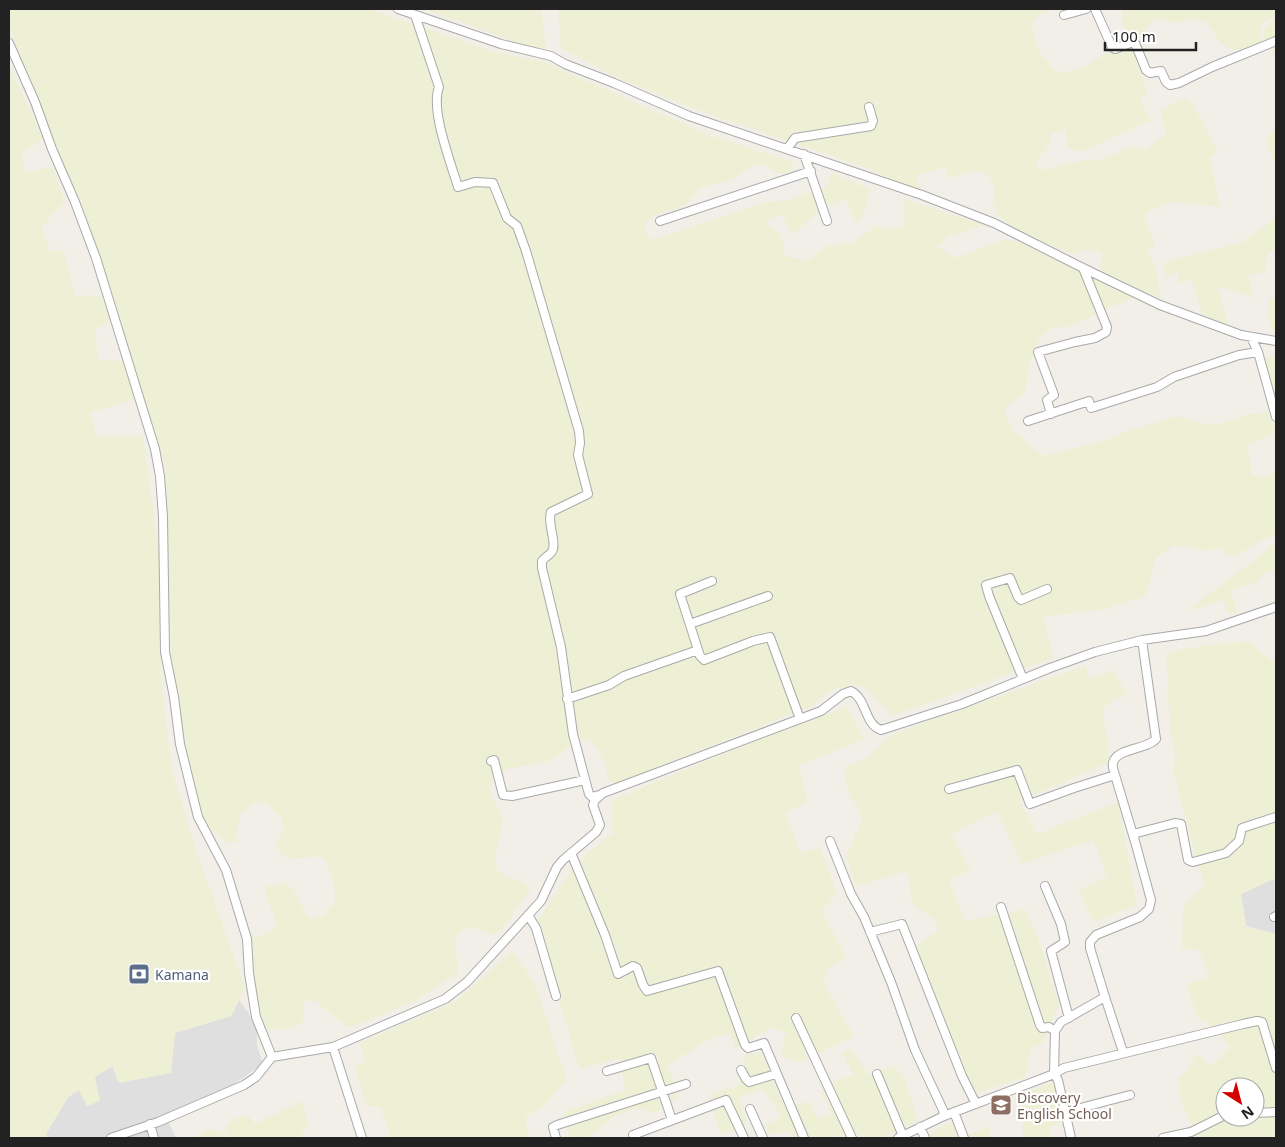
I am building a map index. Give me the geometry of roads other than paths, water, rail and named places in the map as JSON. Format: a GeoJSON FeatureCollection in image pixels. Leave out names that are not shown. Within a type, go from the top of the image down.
{"type":"FeatureCollection","features":[{"type":"Feature","properties":{"kind":"street"},"geometry":{"type":"LineString","coordinates":[[398,9],[500,44],[550,56],[689,116],[922,195],[994,223],[1160,305],[1241,335],[1276,341]]}},
{"type":"Feature","properties":{"kind":"street"},"geometry":{"type":"LineString","coordinates":[[1064,15],[1086,9]]}},
{"type":"Feature","properties":{"kind":"street"},"geometry":{"type":"LineString","coordinates":[[1095,9],[1112,47],[1135,43],[1146,70],[1150,73],[1161,71],[1166,82],[1170,85],[1179,83],[1212,67],[1276,41]]}},
{"type":"Feature","properties":{"kind":"street"},"geometry":{"type":"LineString","coordinates":[[415,15],[439,87],[435,96],[438,118],[458,187],[475,182],[493,183],[507,218],[517,226],[579,432],[578,455],[588,494],[551,512],[549,519],[554,548],[542,561],[561,647],[573,734],[589,794],[592,796],[603,793],[800,719],[821,710],[843,694],[851,692],[858,694],[871,722],[878,729],[882,730],[962,704],[1095,652],[1142,640],[1206,631],[1276,607]]}},
{"type":"Feature","properties":{"kind":"street"},"geometry":{"type":"LineString","coordinates":[[9,43],[35,102],[96,258],[155,449],[160,476],[163,517],[165,652],[174,697],[180,744],[198,817],[226,870],[244,930],[256,1017],[272,1058]]}},
{"type":"Feature","properties":{"kind":"street"},"geometry":{"type":"LineString","coordinates":[[787,149],[795,138],[871,126],[873,121],[869,107]]}},
{"type":"Feature","properties":{"kind":"street"},"geometry":{"type":"LineString","coordinates":[[804,154],[828,221]]}},
{"type":"Feature","properties":{"kind":"street"},"geometry":{"type":"LineString","coordinates":[[660,220],[811,171]]}},
{"type":"Feature","properties":{"kind":"street"},"geometry":{"type":"LineString","coordinates":[[1051,414],[1047,400],[1054,395],[1038,352],[1096,338],[1106,332],[1107,327],[1083,268]]}},
{"type":"Feature","properties":{"kind":"street"},"geometry":{"type":"LineString","coordinates":[[1251,337],[1258,352],[1276,417]]}},
{"type":"Feature","properties":{"kind":"street"},"geometry":{"type":"LineString","coordinates":[[1028,421],[1089,401],[1091,408],[1104,405],[1157,387],[1174,377],[1239,355],[1258,352]]}},
{"type":"Feature","properties":{"kind":"street"},"geometry":{"type":"LineString","coordinates":[[1023,679],[986,585],[1010,578],[1021,600],[1047,589]]}},
{"type":"Feature","properties":{"kind":"street"},"geometry":{"type":"LineString","coordinates":[[712,581],[680,594],[700,656],[704,660],[752,641],[770,637],[800,719]]}},
{"type":"Feature","properties":{"kind":"street"},"geometry":{"type":"LineString","coordinates":[[690,624],[768,596]]}},
{"type":"Feature","properties":{"kind":"street"},"geometry":{"type":"LineString","coordinates":[[1123,1052],[1090,948],[1090,942],[1096,934],[1140,917],[1149,909],[1151,900],[1113,763],[1123,752],[1153,743],[1156,739],[1142,640]]}},
{"type":"Feature","properties":{"kind":"street"},"geometry":{"type":"LineString","coordinates":[[568,699],[609,685],[624,676],[698,650]]}},
{"type":"Feature","properties":{"kind":"street"},"geometry":{"type":"LineString","coordinates":[[491,761],[494,760],[503,795],[512,796],[585,780]]}},
{"type":"Feature","properties":{"kind":"street"},"geometry":{"type":"LineString","coordinates":[[949,789],[1017,770],[1030,804],[1115,775]]}},
{"type":"Feature","properties":{"kind":"street"},"geometry":{"type":"LineString","coordinates":[[110,1138],[150,1124],[244,1085],[256,1077],[272,1058],[333,1047],[445,999],[467,982],[541,901],[557,867],[563,860],[596,832],[600,825],[593,805],[595,800],[603,793]]}},
{"type":"Feature","properties":{"kind":"street"},"geometry":{"type":"LineString","coordinates":[[1133,834],[1175,823],[1180,824],[1188,860],[1193,862],[1226,853],[1239,841],[1242,828],[1276,817]]}},
{"type":"Feature","properties":{"kind":"street"},"geometry":{"type":"LineString","coordinates":[[830,841],[851,894],[864,917],[915,1050],[944,1116]]}},
{"type":"Feature","properties":{"kind":"street"},"geometry":{"type":"LineString","coordinates":[[572,853],[602,927],[618,974],[633,966],[637,968],[643,986],[647,991],[718,971],[745,1045],[748,1048],[764,1043],[804,1138]]}},
{"type":"Feature","properties":{"kind":"street"},"geometry":{"type":"LineString","coordinates":[[1045,886],[1061,924],[1066,942],[1051,951],[1070,1018]]}},
{"type":"Feature","properties":{"kind":"street"},"geometry":{"type":"LineString","coordinates":[[1001,907],[1040,1025],[1042,1028],[1049,1026],[1055,1031]]}},
{"type":"Feature","properties":{"kind":"street"},"geometry":{"type":"LineString","coordinates":[[528,915],[536,928],[556,996]]}},
{"type":"Feature","properties":{"kind":"street"},"geometry":{"type":"LineString","coordinates":[[870,932],[902,924],[962,1076],[976,1104]]}},
{"type":"Feature","properties":{"kind":"street"},"geometry":{"type":"LineString","coordinates":[[1071,1138],[1058,1080],[1054,1074],[1055,1031],[1061,1022],[1105,997]]}},
{"type":"Feature","properties":{"kind":"street"},"geometry":{"type":"LineString","coordinates":[[796,1018],[839,1106],[852,1138]]}},
{"type":"Feature","properties":{"kind":"street"},"geometry":{"type":"LineString","coordinates":[[877,1074],[901,1137],[944,1116],[1076,1064],[1257,1021],[1262,1022],[1276,1068]]}},
{"type":"Feature","properties":{"kind":"street"},"geometry":{"type":"LineString","coordinates":[[333,1047],[362,1138]]}},
{"type":"Feature","properties":{"kind":"street"},"geometry":{"type":"LineString","coordinates":[[607,1071],[651,1058],[672,1120]]}},
{"type":"Feature","properties":{"kind":"street"},"geometry":{"type":"LineString","coordinates":[[741,1070],[749,1082],[776,1074]]}},
{"type":"Feature","properties":{"kind":"street"},"geometry":{"type":"LineString","coordinates":[[556,1138],[553,1127],[557,1124],[686,1084]]}},
{"type":"Feature","properties":{"kind":"street"},"geometry":{"type":"LineString","coordinates":[[1065,1112],[1130,1095]]}},
{"type":"Feature","properties":{"kind":"street"},"geometry":{"type":"LineString","coordinates":[[633,1135],[726,1100],[744,1138]]}},
{"type":"Feature","properties":{"kind":"street"},"geometry":{"type":"LineString","coordinates":[[750,1108],[762,1138]]}},
{"type":"Feature","properties":{"kind":"street"},"geometry":{"type":"LineString","coordinates":[[954,1112],[964,1138]]}},
{"type":"Feature","properties":{"kind":"street"},"geometry":{"type":"LineString","coordinates":[[1163,1138],[1191,1132],[1215,1120]]}},
{"type":"Feature","properties":{"kind":"street"},"geometry":{"type":"LineString","coordinates":[[150,1124],[154,1138]]}},
{"type":"Feature","properties":{"kind":"street"},"geometry":{"type":"LineString","coordinates":[[920,1127],[926,1138]]}},
{"type":"Feature","properties":{"kind":"place","name":"Kamana"},"geometry":{"type":"Point","coordinates":[139,974]}},
{"type":"Feature","properties":{"kind":"place","name":"Discovery English School"},"geometry":{"type":"Point","coordinates":[1001,1105]}}]}
